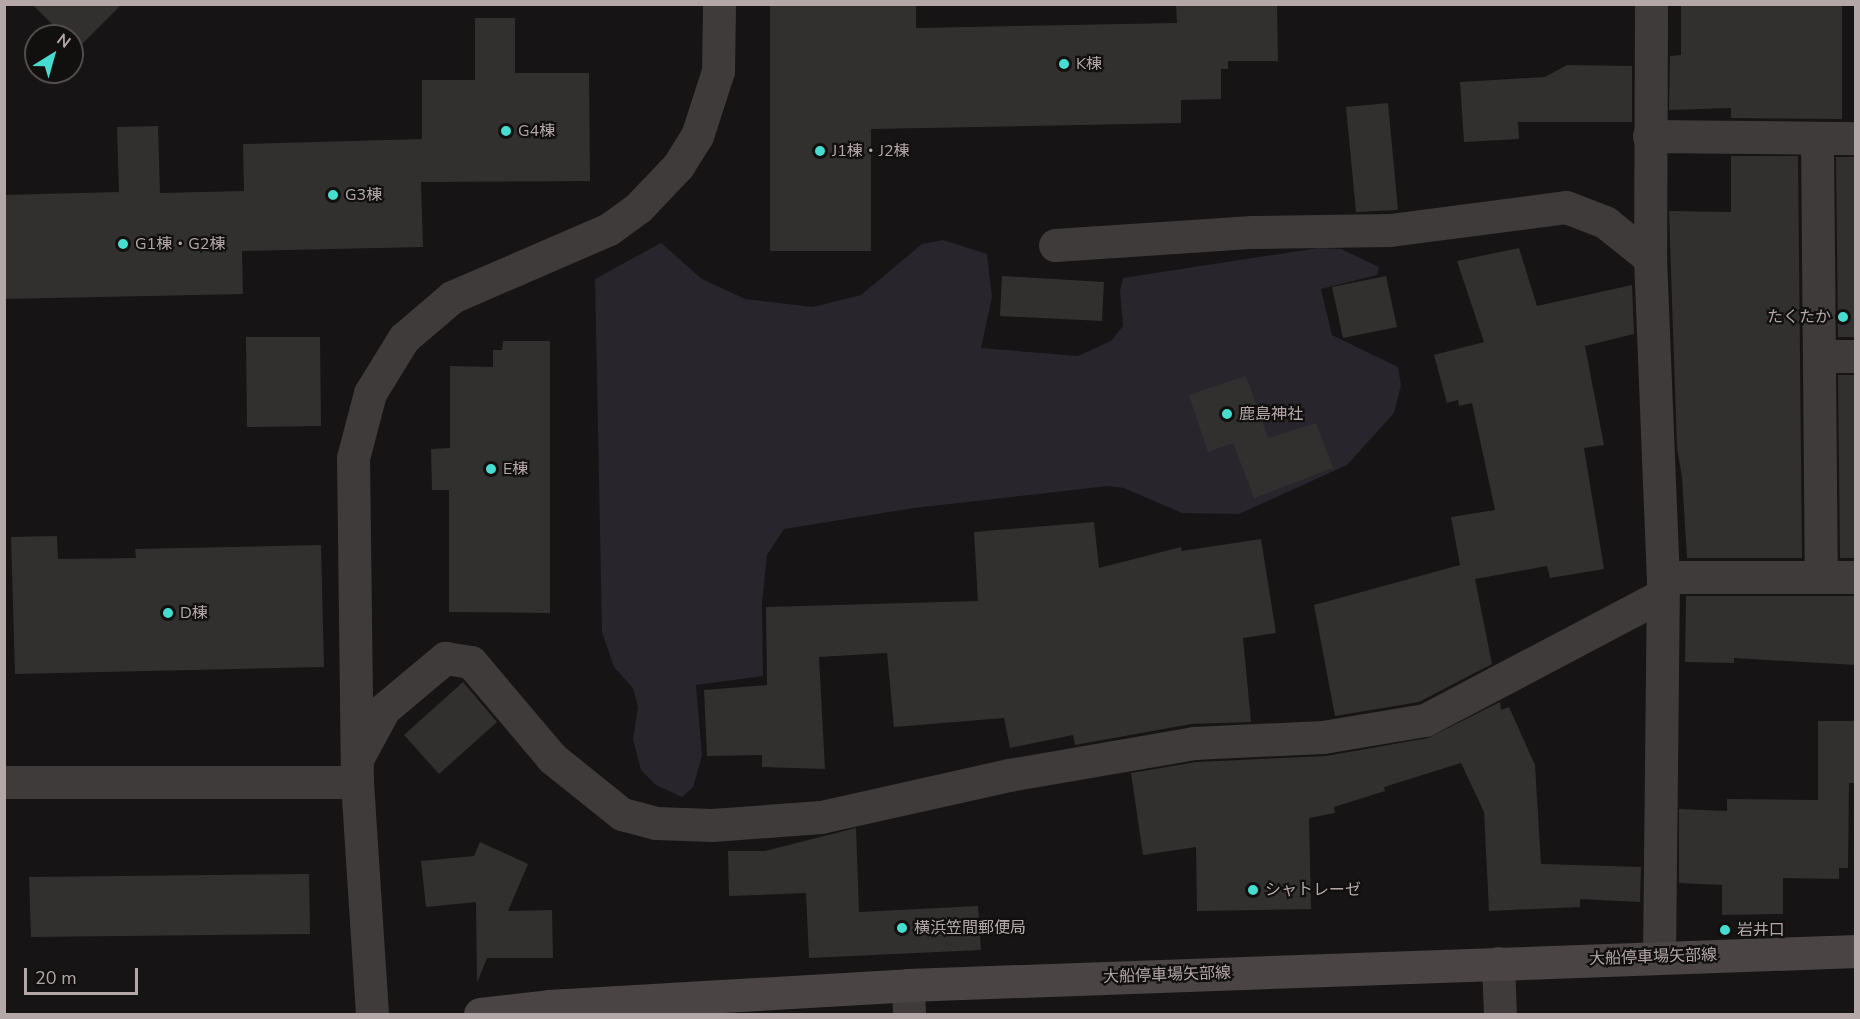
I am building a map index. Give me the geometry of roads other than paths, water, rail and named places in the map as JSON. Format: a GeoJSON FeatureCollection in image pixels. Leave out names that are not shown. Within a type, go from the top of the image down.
{"type":"FeatureCollection","features":[{"type":"Feature","properties":{"kind":"main road","name":"大船停車場矢部線"},"geometry":{"type":"LineString","coordinates":[[480,1014],[549,1006],[908,1000],[1498,963],[1856,951]]}},
{"type":"Feature","properties":{"kind":"street"},"geometry":{"type":"LineString","coordinates":[[372,1014],[357,771],[353,458],[370,393],[405,338],[452,297],[609,229],[639,207],[678,166],[697,136],[718,70],[719,4]]}},
{"type":"Feature","properties":{"kind":"street"},"geometry":{"type":"LineString","coordinates":[[1651,4],[1650,258],[1663,586],[1659,956]]}},
{"type":"Feature","properties":{"kind":"street"},"geometry":{"type":"LineString","coordinates":[[1649,136],[1856,138]]}},
{"type":"Feature","properties":{"kind":"street"},"geometry":{"type":"LineString","coordinates":[[1817,138],[1821,577]]}},
{"type":"Feature","properties":{"kind":"street"},"geometry":{"type":"LineString","coordinates":[[1055,244],[1253,232],[1390,230],[1566,207],[1605,222],[1650,258]]}},
{"type":"Feature","properties":{"kind":"street"},"geometry":{"type":"LineString","coordinates":[[1819,356],[1856,356]]}},
{"type":"Feature","properties":{"kind":"street"},"geometry":{"type":"LineString","coordinates":[[357,771],[384,709],[445,658],[471,662],[552,758],[622,814],[656,823],[712,825],[821,818],[1010,775],[1183,745],[1323,737],[1425,720],[1663,586],[1856,577]]}},
{"type":"Feature","properties":{"kind":"street"},"geometry":{"type":"LineString","coordinates":[[4,783],[357,771]]}},
{"type":"Feature","properties":{"kind":"street"},"geometry":{"type":"LineString","coordinates":[[1498,963],[1500,1014]]}},
{"type":"Feature","properties":{"kind":"place","name":"K棟"},"geometry":{"type":"Point","coordinates":[1064,64]}},
{"type":"Feature","properties":{"kind":"place","name":"G4棟"},"geometry":{"type":"Point","coordinates":[506,131]}},
{"type":"Feature","properties":{"kind":"place","name":"J1棟・J2棟"},"geometry":{"type":"Point","coordinates":[820,151]}},
{"type":"Feature","properties":{"kind":"place","name":"G3棟"},"geometry":{"type":"Point","coordinates":[333,195]}},
{"type":"Feature","properties":{"kind":"place","name":"G1棟・G2棟"},"geometry":{"type":"Point","coordinates":[123,244]}},
{"type":"Feature","properties":{"kind":"place","name":"たくたか"},"geometry":{"type":"Point","coordinates":[1843,317]}},
{"type":"Feature","properties":{"kind":"place","name":"鹿島神社"},"geometry":{"type":"Point","coordinates":[1227,414]}},
{"type":"Feature","properties":{"kind":"place","name":"E棟"},"geometry":{"type":"Point","coordinates":[491,469]}},
{"type":"Feature","properties":{"kind":"place","name":"D棟"},"geometry":{"type":"Point","coordinates":[168,613]}},
{"type":"Feature","properties":{"kind":"place","name":"シャトレーゼ"},"geometry":{"type":"Point","coordinates":[1253,890]}},
{"type":"Feature","properties":{"kind":"place","name":"横浜笠間郵便局"},"geometry":{"type":"Point","coordinates":[902,928]}},
{"type":"Feature","properties":{"kind":"place","name":"岩井口"},"geometry":{"type":"Point","coordinates":[1725,930]}}]}
